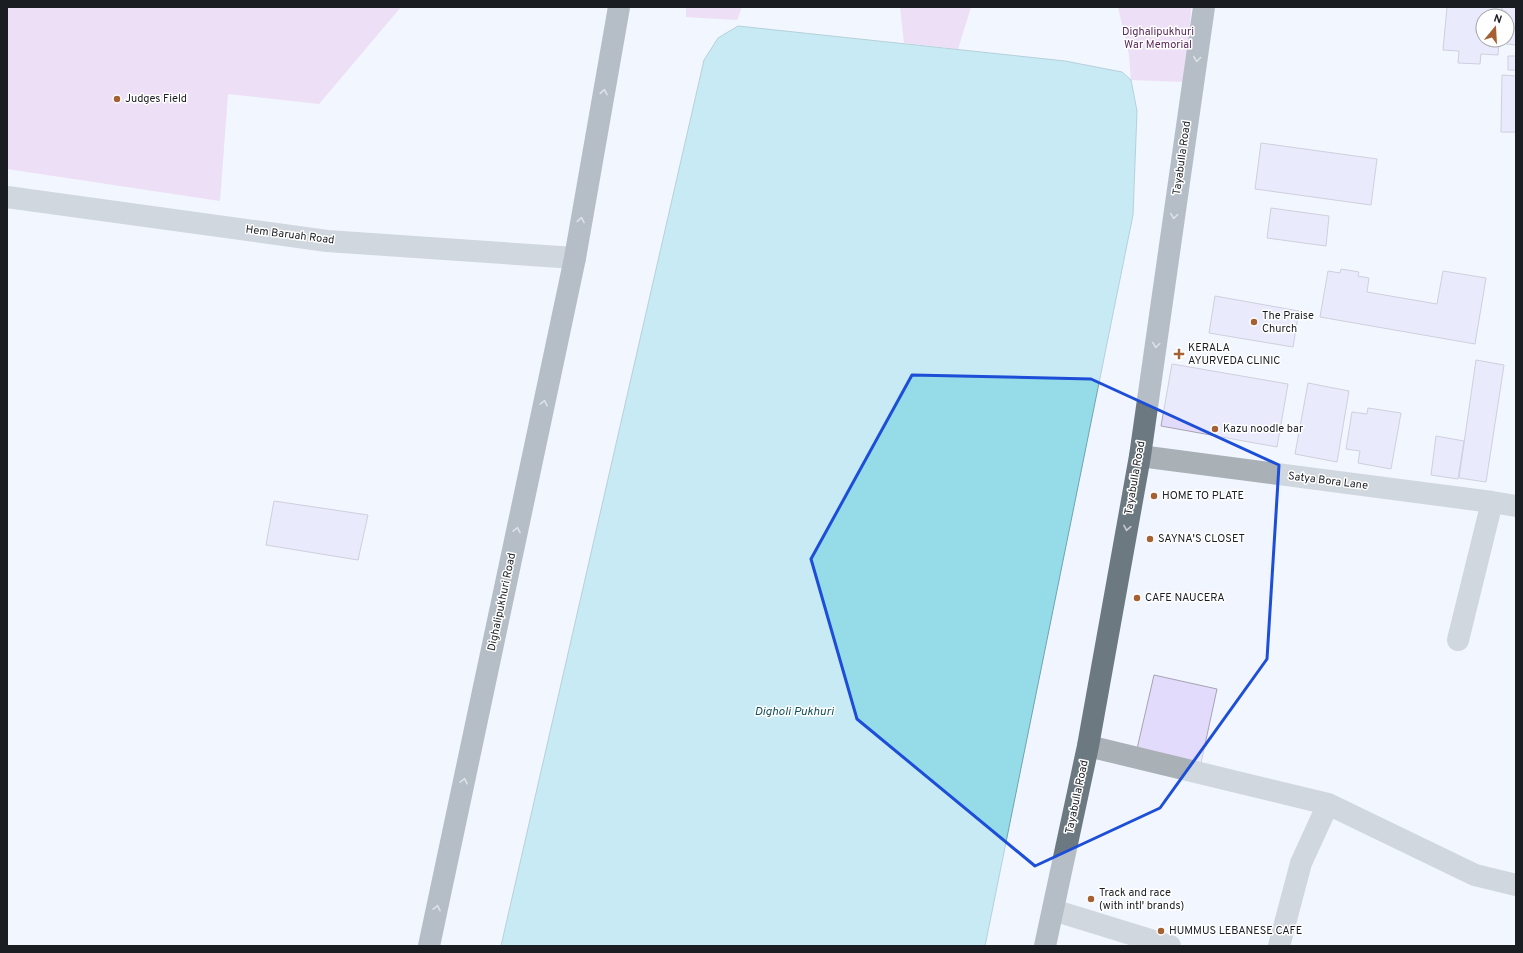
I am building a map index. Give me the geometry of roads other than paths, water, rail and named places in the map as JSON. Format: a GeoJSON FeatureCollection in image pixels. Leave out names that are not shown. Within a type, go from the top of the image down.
{"type":"FeatureCollection","features":[{"type":"Feature","properties":{"kind":"main road","name":"Dighalipukhuri Road"},"geometry":{"type":"LineString","coordinates":[[429,946],[575,258],[619,7]]}},
{"type":"Feature","properties":{"kind":"main road","name":"Tayabulla Road"},"geometry":{"type":"LineString","coordinates":[[1045,946],[1054,910],[1088,746],[1140,456],[1204,7]]}},
{"type":"Feature","properties":{"kind":"street","name":"Hem Baruah Road"},"geometry":{"type":"LineString","coordinates":[[7,197],[328,241],[575,258]]}},
{"type":"Feature","properties":{"kind":"street","name":"Satya Bora Lane"},"geometry":{"type":"LineString","coordinates":[[1140,456],[1516,506]]}},
{"type":"Feature","properties":{"kind":"street"},"geometry":{"type":"LineString","coordinates":[[1458,640],[1492,502]]}},
{"type":"Feature","properties":{"kind":"street"},"geometry":{"type":"LineString","coordinates":[[1088,746],[1328,804],[1475,875],[1516,885]]}},
{"type":"Feature","properties":{"kind":"street"},"geometry":{"type":"LineString","coordinates":[[1279,946],[1301,863],[1328,804]]}},
{"type":"Feature","properties":{"kind":"street"},"geometry":{"type":"LineString","coordinates":[[1054,910],[1170,946]]}},
{"type":"Feature","properties":{"kind":"water","name":"Digholi Pukhuri"},"geometry":{"type":"Polygon","coordinates":[[[738,26],[1065,61],[1122,72],[1131,80],[1137,111],[1133,215],[985,946],[501,946],[704,60],[718,38],[738,26]]]}},
{"type":"Feature","properties":{"kind":"place","name":"Judges Field"},"geometry":{"type":"Point","coordinates":[117,99]}},
{"type":"Feature","properties":{"kind":"place","name":"The Praise Church"},"geometry":{"type":"Point","coordinates":[1254,322]}},
{"type":"Feature","properties":{"kind":"place","name":"KERALA AYURVEDA CLINIC"},"geometry":{"type":"Point","coordinates":[1179,354]}},
{"type":"Feature","properties":{"kind":"place","name":"Kazu noodle bar"},"geometry":{"type":"Point","coordinates":[1215,429]}},
{"type":"Feature","properties":{"kind":"place","name":"HOME TO PLATE"},"geometry":{"type":"Point","coordinates":[1154,496]}},
{"type":"Feature","properties":{"kind":"place","name":"SAYNA'S CLOSET"},"geometry":{"type":"Point","coordinates":[1150,539]}},
{"type":"Feature","properties":{"kind":"place","name":"CAFE NAUCERA"},"geometry":{"type":"Point","coordinates":[1137,598]}},
{"type":"Feature","properties":{"kind":"place","name":"Track and race (with intl' brands)"},"geometry":{"type":"Point","coordinates":[1091,899]}},
{"type":"Feature","properties":{"kind":"place","name":"HUMMUS LEBANESE CAFE"},"geometry":{"type":"Point","coordinates":[1161,931]}},
{"type":"Feature","properties":{"kind":"park label","name":"Dighalipukhuri War Memorial"},"geometry":{"type":"Point","coordinates":[1158,38]}}]}
